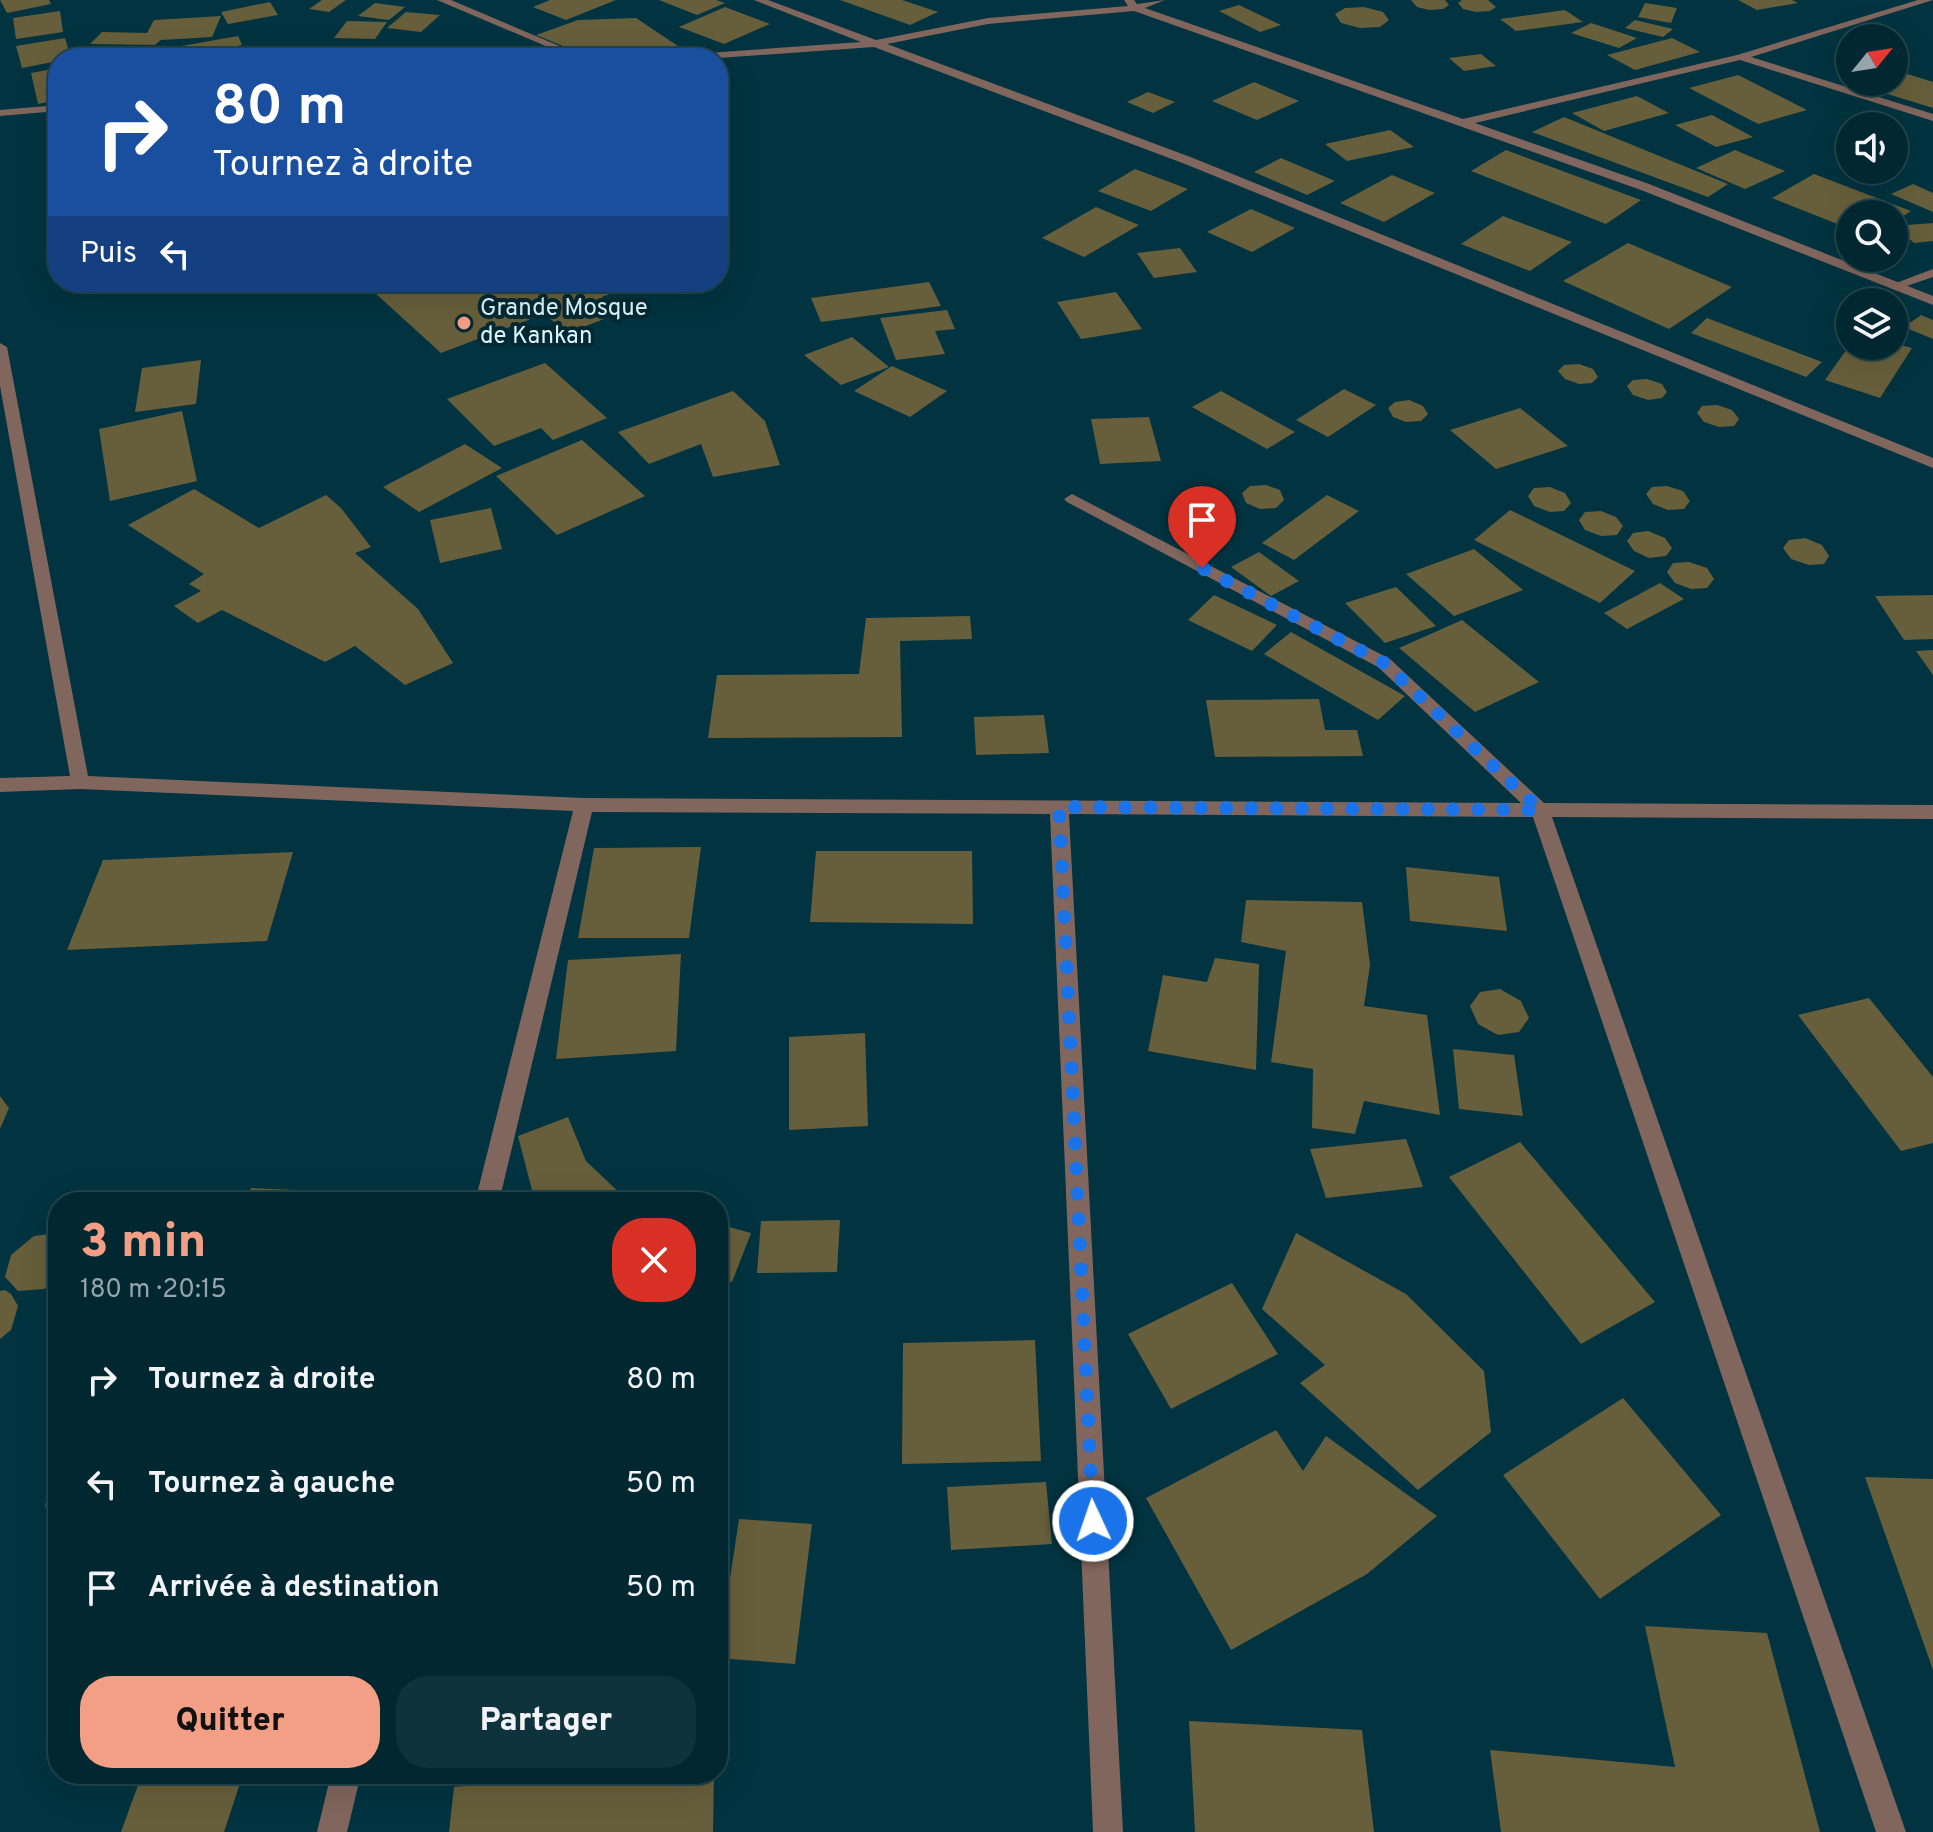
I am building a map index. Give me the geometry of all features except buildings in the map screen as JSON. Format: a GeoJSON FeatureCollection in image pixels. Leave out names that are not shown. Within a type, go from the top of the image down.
{"type":"FeatureCollection","features":[{"type":"Feature","properties":{"kind":"street"},"geometry":{"type":"LineString","coordinates":[[442,0],[559,48]]}},
{"type":"Feature","properties":{"kind":"street"},"geometry":{"type":"LineString","coordinates":[[759,0],[1189,161],[1933,463]]}},
{"type":"Feature","properties":{"kind":"street"},"geometry":{"type":"LineString","coordinates":[[728,54],[872,44],[988,16],[1160,0]]}},
{"type":"Feature","properties":{"kind":"street"},"geometry":{"type":"LineString","coordinates":[[1462,123],[1740,57],[1929,0]]}},
{"type":"Feature","properties":{"kind":"street"},"geometry":{"type":"LineString","coordinates":[[1132,4],[1645,187],[1933,301]]}},
{"type":"Feature","properties":{"kind":"street"},"geometry":{"type":"LineString","coordinates":[[1740,57],[1933,118]]}},
{"type":"Feature","properties":{"kind":"street"},"geometry":{"type":"LineString","coordinates":[[0,113],[48,109]]}},
{"type":"Feature","properties":{"kind":"street"},"geometry":{"type":"LineString","coordinates":[[1895,286],[1933,273]]}},
{"type":"Feature","properties":{"kind":"street"},"geometry":{"type":"LineString","coordinates":[[0,347],[80,782]]}},
{"type":"Feature","properties":{"kind":"street"},"geometry":{"type":"LineString","coordinates":[[1072,499],[1384,663],[1540,810],[1891,1832]]}},
{"type":"Feature","properties":{"kind":"street"},"geometry":{"type":"LineString","coordinates":[[0,785],[80,782],[584,805],[1933,812]]}},
{"type":"Feature","properties":{"kind":"street"},"geometry":{"type":"LineString","coordinates":[[489,1192],[584,805]]}},
{"type":"Feature","properties":{"kind":"street"},"geometry":{"type":"LineString","coordinates":[[1059,807],[1108,1832]]}},
{"type":"Feature","properties":{"kind":"street"},"geometry":{"type":"LineString","coordinates":[[332,1832],[344,1784]]}},
{"type":"Feature","properties":{"kind":"place","name":"Grande Mosque de Kankan"},"geometry":{"type":"Point","coordinates":[464,323]}},
{"type":"Feature","properties":{"kind":"route"},"geometry":{"type":"LineString","coordinates":[[1093,1521],[1059,807],[1540,810],[1384,663],[1202,568]]}}]}
